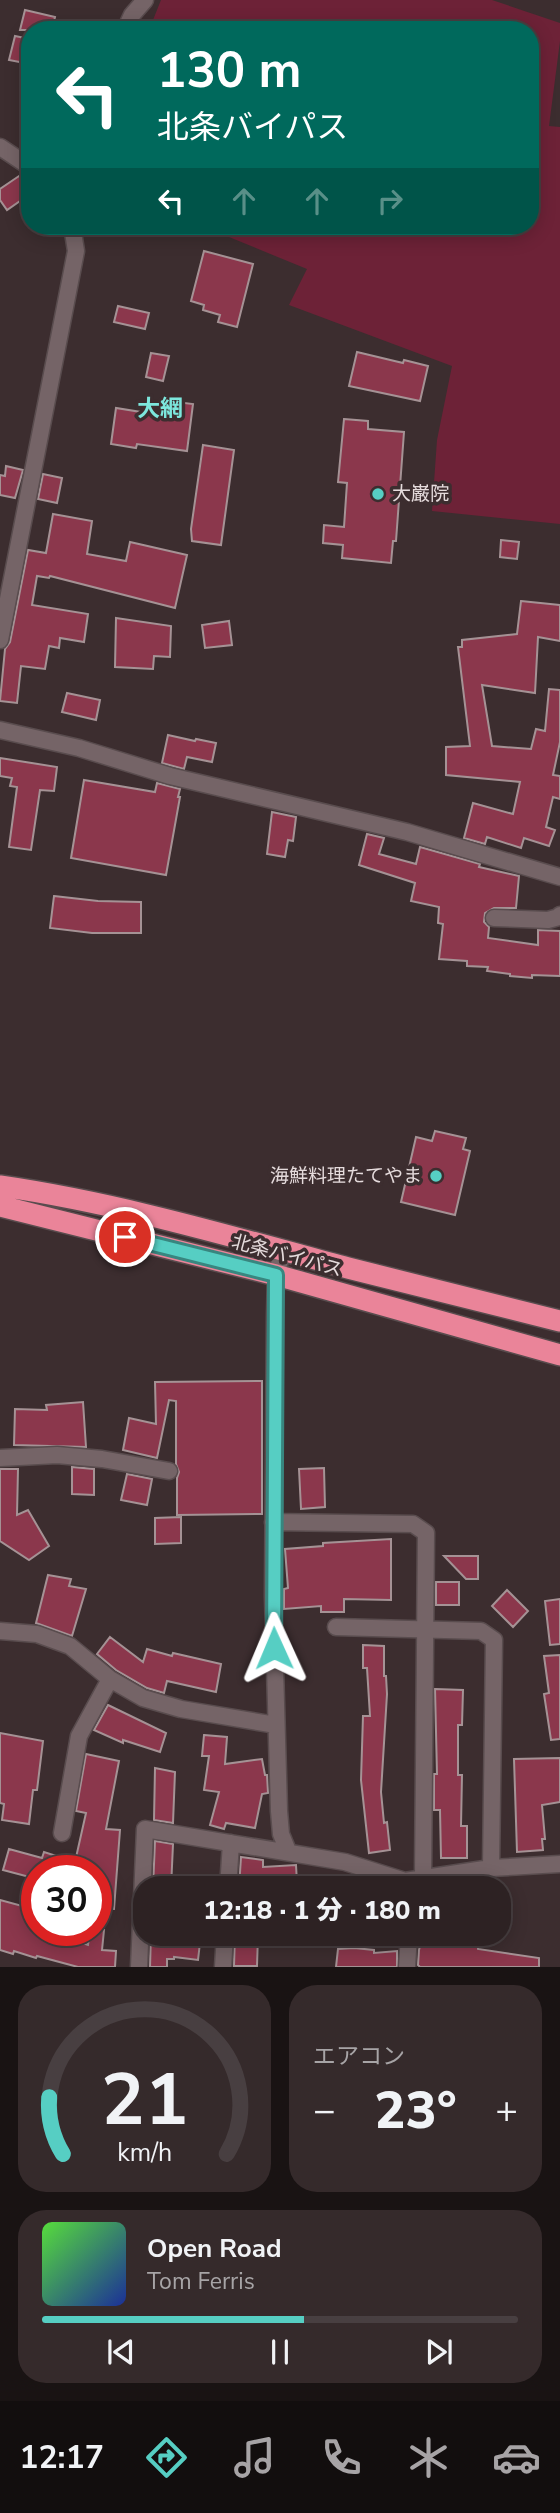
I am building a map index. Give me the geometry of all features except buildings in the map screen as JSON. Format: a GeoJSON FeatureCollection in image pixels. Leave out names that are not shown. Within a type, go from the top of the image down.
{"type":"FeatureCollection","features":[{"type":"Feature","properties":{"kind":"highway","name":"北条バイパス"},"geometry":{"type":"LineString","coordinates":[[0,1186],[116,1207],[560,1321]]}},
{"type":"Feature","properties":{"kind":"highway","name":"北条バイパス"},"geometry":{"type":"LineString","coordinates":[[0,1206],[276,1275],[560,1355]]}},
{"type":"Feature","properties":{"kind":"street"},"geometry":{"type":"LineString","coordinates":[[129,21],[145,0]]}},
{"type":"Feature","properties":{"kind":"street"},"geometry":{"type":"LineString","coordinates":[[0,146],[21,161]]}},
{"type":"Feature","properties":{"kind":"street"},"geometry":{"type":"LineString","coordinates":[[0,640],[76,251],[73,235]]}},
{"type":"Feature","properties":{"kind":"street"},"geometry":{"type":"LineString","coordinates":[[0,730],[79,748],[170,776],[407,832],[560,877]]}},
{"type":"Feature","properties":{"kind":"street"},"geometry":{"type":"LineString","coordinates":[[494,918],[548,920],[560,915]]}},
{"type":"Feature","properties":{"kind":"street"},"geometry":{"type":"LineString","coordinates":[[283,1250],[276,1275],[273,1522],[275,1726],[281,1834],[288,1851]]}},
{"type":"Feature","properties":{"kind":"street"},"geometry":{"type":"LineString","coordinates":[[0,1458],[57,1455],[102,1459],[169,1471]]}},
{"type":"Feature","properties":{"kind":"street"},"geometry":{"type":"LineString","coordinates":[[273,1522],[413,1524],[426,1533],[423,1876]]}},
{"type":"Feature","properties":{"kind":"street"},"geometry":{"type":"LineString","coordinates":[[336,1627],[481,1631],[494,1640],[491,1868]]}},
{"type":"Feature","properties":{"kind":"street"},"geometry":{"type":"LineString","coordinates":[[0,1631],[37,1634],[70,1646],[110,1679],[143,1698],[181,1709],[275,1726]]}},
{"type":"Feature","properties":{"kind":"street"},"geometry":{"type":"LineString","coordinates":[[62,1833],[79,1736],[110,1679]]}},
{"type":"Feature","properties":{"kind":"street"},"geometry":{"type":"LineString","coordinates":[[139,1967],[145,1829],[345,1862],[382,1876]]}},
{"type":"Feature","properties":{"kind":"street"},"geometry":{"type":"LineString","coordinates":[[229,1876],[231,1843]]}},
{"type":"Feature","properties":{"kind":"street"},"geometry":{"type":"LineString","coordinates":[[437,1876],[491,1868],[560,1864]]}},
{"type":"Feature","properties":{"kind":"street"},"geometry":{"type":"LineString","coordinates":[[223,1967],[224,1946]]}},
{"type":"Feature","properties":{"kind":"street"},"geometry":{"type":"LineString","coordinates":[[407,1967],[408,1946]]}},
{"type":"Feature","properties":{"kind":"shaded area"},"geometry":{"type":"Polygon","coordinates":[[[161,0],[492,0],[560,23],[549,126],[560,127],[560,524],[432,511],[437,440],[452,366],[289,305],[307,269],[224,235],[539,235],[539,21],[153,21],[161,0]]]}},
{"type":"Feature","properties":{"kind":"place","name":"大巌院"},"geometry":{"type":"Point","coordinates":[378,494]}},
{"type":"Feature","properties":{"kind":"place","name":"海鮮料理たてやま"},"geometry":{"type":"Point","coordinates":[436,1176]}},
{"type":"Feature","properties":{"kind":"district","name":"大網"},"geometry":{"type":"Point","coordinates":[160,408]}},
{"type":"Feature","properties":{"kind":"route"},"geometry":{"type":"LineString","coordinates":[[125,1237],[276,1275],[274,1648]]}}]}
